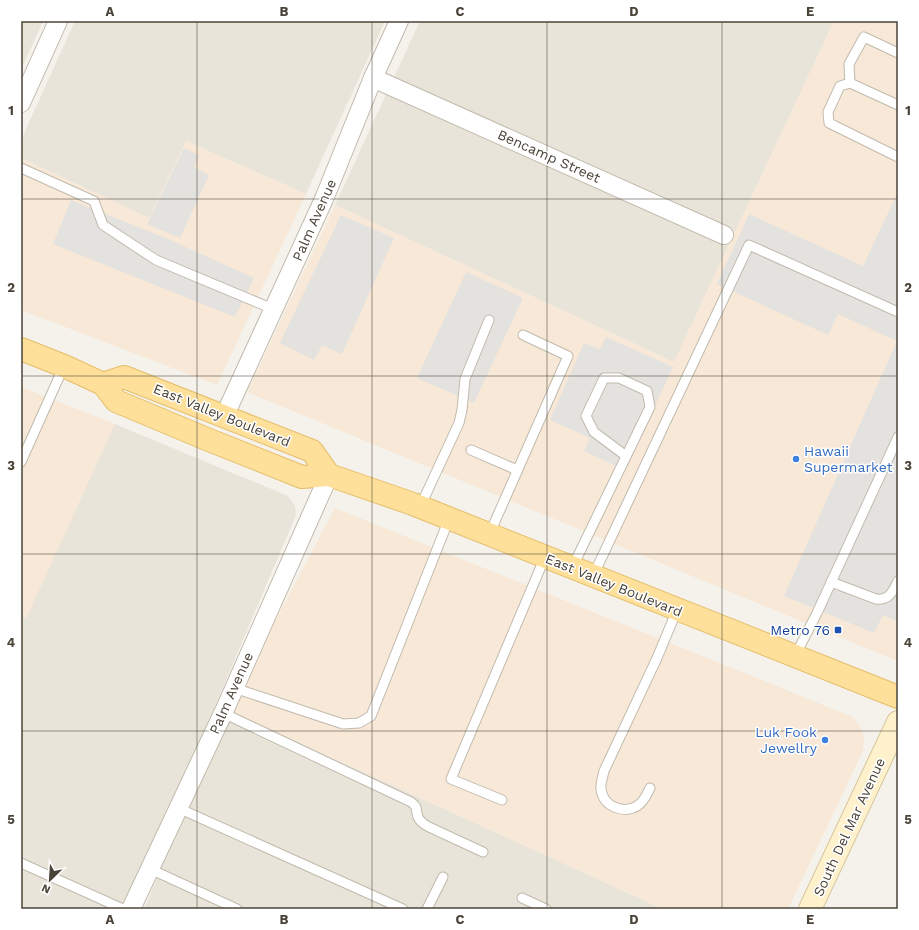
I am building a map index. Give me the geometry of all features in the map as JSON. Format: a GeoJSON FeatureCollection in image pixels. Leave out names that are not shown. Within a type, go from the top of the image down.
{"type":"FeatureCollection","features":[{"type":"Feature","properties":{"kind":"main road"},"geometry":{"type":"LineString","coordinates":[[21,349],[104,384]]}},
{"type":"Feature","properties":{"kind":"main road","name":"East Valley Boulevard"},"geometry":{"type":"LineString","coordinates":[[329,475],[312,451],[124,377],[104,384],[116,401],[142,413],[302,477],[329,475],[420,508],[898,698]]}},
{"type":"Feature","properties":{"kind":"main road","name":"South Del Mar Avenue"},"geometry":{"type":"LineString","coordinates":[[810,909],[898,722]]}},
{"type":"Feature","properties":{"kind":"street"},"geometry":{"type":"LineString","coordinates":[[21,103],[58,21]]}},
{"type":"Feature","properties":{"kind":"street","name":"Palm Avenue"},"geometry":{"type":"LineString","coordinates":[[224,417],[324,199],[373,78],[399,21]]}},
{"type":"Feature","properties":{"kind":"street","name":"Bencamp Street"},"geometry":{"type":"LineString","coordinates":[[373,78],[724,235]]}},
{"type":"Feature","properties":{"kind":"street","name":"Palm Avenue"},"geometry":{"type":"LineString","coordinates":[[131,909],[223,713],[329,475]]}},
{"type":"Feature","properties":{"kind":"lane"},"geometry":{"type":"LineString","coordinates":[[850,83],[849,64],[864,37],[898,53]]}},
{"type":"Feature","properties":{"kind":"lane"},"geometry":{"type":"LineString","coordinates":[[898,105],[850,83],[840,86],[828,112],[829,123],[898,157]]}},
{"type":"Feature","properties":{"kind":"lane"},"geometry":{"type":"LineString","coordinates":[[21,168],[94,201],[103,226],[156,260],[273,309]]}},
{"type":"Feature","properties":{"kind":"lane"},"geometry":{"type":"LineString","coordinates":[[593,576],[749,245],[898,312]]}},
{"type":"Feature","properties":{"kind":"lane"},"geometry":{"type":"LineString","coordinates":[[420,508],[459,423],[462,410],[465,379],[489,320]]}},
{"type":"Feature","properties":{"kind":"lane"},"geometry":{"type":"LineString","coordinates":[[489,535],[568,356],[523,335]]}},
{"type":"Feature","properties":{"kind":"lane"},"geometry":{"type":"LineString","coordinates":[[21,462],[64,366]]}},
{"type":"Feature","properties":{"kind":"lane"},"geometry":{"type":"LineString","coordinates":[[572,568],[626,456],[650,406],[647,390],[619,378],[604,378],[586,416],[594,432],[626,456]]}},
{"type":"Feature","properties":{"kind":"lane"},"geometry":{"type":"LineString","coordinates":[[795,657],[817,614],[830,582],[897,440]]}},
{"type":"Feature","properties":{"kind":"lane"},"geometry":{"type":"LineString","coordinates":[[471,450],[517,470]]}},
{"type":"Feature","properties":{"kind":"lane"},"geometry":{"type":"LineString","coordinates":[[234,688],[342,724],[360,723],[371,716],[449,519]]}},
{"type":"Feature","properties":{"kind":"lane"},"geometry":{"type":"LineString","coordinates":[[502,800],[451,779],[545,557]]}},
{"type":"Feature","properties":{"kind":"lane"},"geometry":{"type":"LineString","coordinates":[[830,582],[882,600],[891,595],[898,581]]}},
{"type":"Feature","properties":{"kind":"lane"},"geometry":{"type":"LineString","coordinates":[[650,788],[638,806],[625,810],[613,807],[605,800],[601,790],[601,781],[604,771],[657,658],[677,610]]}},
{"type":"Feature","properties":{"kind":"lane"},"geometry":{"type":"LineString","coordinates":[[223,713],[411,802],[416,806],[418,817],[422,823],[483,852]]}},
{"type":"Feature","properties":{"kind":"lane"},"geometry":{"type":"LineString","coordinates":[[178,808],[403,909]]}},
{"type":"Feature","properties":{"kind":"lane"},"geometry":{"type":"LineString","coordinates":[[21,863],[123,909]]}},
{"type":"Feature","properties":{"kind":"lane"},"geometry":{"type":"LineString","coordinates":[[150,869],[237,909]]}},
{"type":"Feature","properties":{"kind":"lane"},"geometry":{"type":"LineString","coordinates":[[427,909],[443,877]]}},
{"type":"Feature","properties":{"kind":"lane"},"geometry":{"type":"LineString","coordinates":[[522,898],[546,909]]}},
{"type":"Feature","properties":{"kind":"shaded area"},"geometry":{"type":"Polygon","coordinates":[[[21,21],[43,21],[21,70],[21,21]]]}},
{"type":"Feature","properties":{"kind":"shaded area"},"geometry":{"type":"Polygon","coordinates":[[[75,21],[385,21],[306,194],[186,141],[149,218],[21,158],[21,140],[75,21]]]}},
{"type":"Feature","properties":{"kind":"shaded area"},"geometry":{"type":"Polygon","coordinates":[[[420,21],[834,21],[674,362],[335,205],[420,21]]]}},
{"type":"Feature","properties":{"kind":"shaded area"},"geometry":{"type":"Polygon","coordinates":[[[834,21],[898,21],[898,660],[247,392],[335,205],[674,362],[834,21]]]}},
{"type":"Feature","properties":{"kind":"shaded area"},"geometry":{"type":"Polygon","coordinates":[[[186,141],[306,194],[217,385],[21,310],[21,158],[149,218],[186,141]]]}},
{"type":"Feature","properties":{"kind":"shaded area"},"geometry":{"type":"Polygon","coordinates":[[[184,148],[199,155],[194,167],[209,175],[180,238],[147,224],[184,148]]]}},
{"type":"Feature","properties":{"kind":"shaded area"},"geometry":{"type":"Polygon","coordinates":[[[898,192],[898,622],[883,615],[874,633],[784,596],[897,341],[838,314],[828,335],[717,284],[749,214],[863,266],[898,192]]]}},
{"type":"Feature","properties":{"kind":"shaded area"},"geometry":{"type":"Polygon","coordinates":[[[71,200],[168,239],[254,278],[235,317],[53,244],[71,200]]]}},
{"type":"Feature","properties":{"kind":"shaded area"},"geometry":{"type":"Polygon","coordinates":[[[341,215],[394,238],[342,354],[322,345],[314,360],[280,343],[341,215]]]}},
{"type":"Feature","properties":{"kind":"shaded area"},"geometry":{"type":"Polygon","coordinates":[[[466,272],[523,298],[474,403],[417,378],[466,272]]]}},
{"type":"Feature","properties":{"kind":"shaded area"},"geometry":{"type":"Polygon","coordinates":[[[606,337],[673,367],[625,470],[584,451],[590,438],[550,420],[584,343],[600,349],[606,337]]]}},
{"type":"Feature","properties":{"kind":"shaded area"},"geometry":{"type":"Polygon","coordinates":[[[21,387],[115,424],[26,619],[21,616],[21,387]]]}},
{"type":"Feature","properties":{"kind":"shaded area"},"geometry":{"type":"Polygon","coordinates":[[[115,424],[288,496],[295,506],[296,515],[165,824],[125,909],[21,909],[21,616],[25,618],[115,424]]]}},
{"type":"Feature","properties":{"kind":"shaded area"},"geometry":{"type":"Polygon","coordinates":[[[335,508],[853,717],[860,726],[864,737],[863,751],[788,909],[663,909],[228,710],[335,508]]]}},
{"type":"Feature","properties":{"kind":"shaded area"},"geometry":{"type":"Polygon","coordinates":[[[228,710],[663,909],[144,909],[228,710]]]}},
{"type":"Feature","properties":{"kind":"place","name":"Hawaii Supermarket"},"geometry":{"type":"Point","coordinates":[796,459]}},
{"type":"Feature","properties":{"kind":"place","name":"Metro 76"},"geometry":{"type":"Point","coordinates":[838,630]}},
{"type":"Feature","properties":{"kind":"place","name":"Luk Fook Jewellry"},"geometry":{"type":"Point","coordinates":[825,740]}}]}
